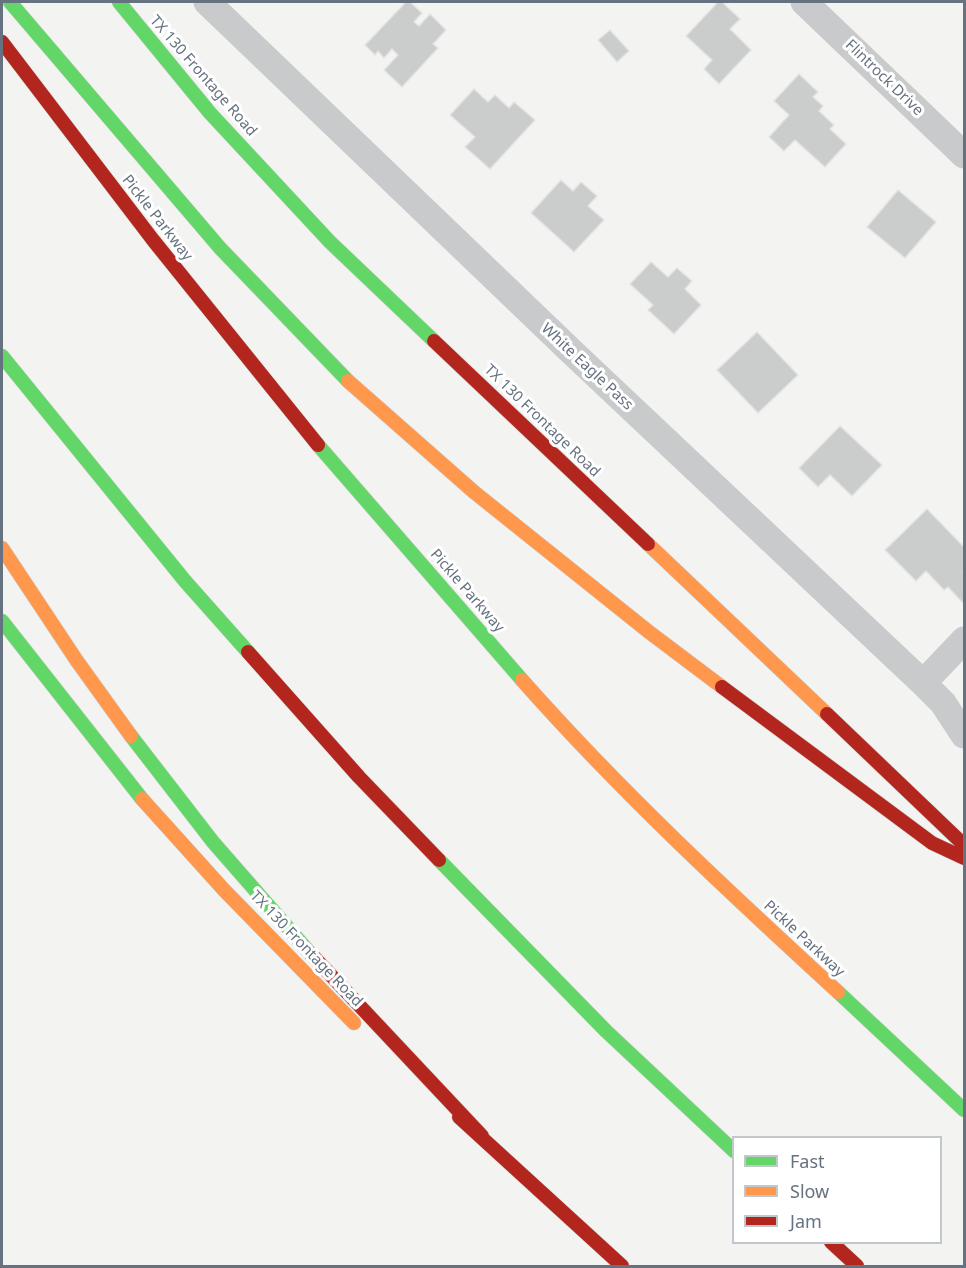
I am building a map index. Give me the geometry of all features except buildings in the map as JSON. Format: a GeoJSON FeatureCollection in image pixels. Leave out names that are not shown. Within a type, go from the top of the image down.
{"type":"FeatureCollection","features":[{"type":"Feature","properties":{"kind":"main road"},"geometry":{"type":"LineString","coordinates":[[10,2],[220,248],[344,376],[474,492],[649,632],[932,843],[964,858]]}},
{"type":"Feature","properties":{"kind":"main road","name":"TX 130 Frontage Road"},"geometry":{"type":"LineString","coordinates":[[118,2],[210,112],[330,242],[964,845]]}},
{"type":"Feature","properties":{"kind":"main road","name":"Pickle Parkway"},"geometry":{"type":"LineString","coordinates":[[2,42],[153,240],[312,438],[534,693],[603,768],[694,857],[964,1110]]}},
{"type":"Feature","properties":{"kind":"main road"},"geometry":{"type":"LineString","coordinates":[[2,356],[185,581],[359,777],[606,1031],[732,1149]]}},
{"type":"Feature","properties":{"kind":"main road"},"geometry":{"type":"LineString","coordinates":[[2,548],[107,704],[214,843],[337,984],[482,1136]]}},
{"type":"Feature","properties":{"kind":"main road","name":"TX 130 Frontage Road"},"geometry":{"type":"LineString","coordinates":[[2,621],[97,745],[183,846],[305,975],[363,1031]]}},
{"type":"Feature","properties":{"kind":"main road"},"geometry":{"type":"LineString","coordinates":[[388,1056],[482,1136],[622,1266]]}},
{"type":"Feature","properties":{"kind":"main road"},"geometry":{"type":"LineString","coordinates":[[833,1244],[857,1266]]}},
{"type":"Feature","properties":{"kind":"street","name":"White Eagle Pass"},"geometry":{"type":"LineString","coordinates":[[207,2],[573,354],[943,703],[964,735]]}},
{"type":"Feature","properties":{"kind":"street","name":"Flintrock Drive"},"geometry":{"type":"LineString","coordinates":[[804,2],[964,155]]}},
{"type":"Feature","properties":{"kind":"street"},"geometry":{"type":"LineString","coordinates":[[922,683],[964,640]]}},
{"type":"Feature","properties":{"kind":"traffic: fast"},"geometry":{"type":"LineString","coordinates":[[10,2],[220,248],[348,381]]}},
{"type":"Feature","properties":{"kind":"traffic: fast"},"geometry":{"type":"LineString","coordinates":[[119,2],[210,113],[330,242],[434,341]]}},
{"type":"Feature","properties":{"kind":"traffic: fast"},"geometry":{"type":"LineString","coordinates":[[2,356],[185,581],[248,652]]}},
{"type":"Feature","properties":{"kind":"traffic: fast"},"geometry":{"type":"LineString","coordinates":[[318,445],[522,680]]}},
{"type":"Feature","properties":{"kind":"traffic: fast"},"geometry":{"type":"LineString","coordinates":[[2,621],[142,799]]}},
{"type":"Feature","properties":{"kind":"traffic: fast"},"geometry":{"type":"LineString","coordinates":[[131,736],[213,842],[310,953]]}},
{"type":"Feature","properties":{"kind":"traffic: fast"},"geometry":{"type":"LineString","coordinates":[[439,860],[606,1031],[732,1149]]}},
{"type":"Feature","properties":{"kind":"traffic: fast"},"geometry":{"type":"LineString","coordinates":[[838,992],[964,1110]]}},
{"type":"Feature","properties":{"kind":"traffic: slow"},"geometry":{"type":"LineString","coordinates":[[348,381],[474,492],[649,632],[722,687]]}},
{"type":"Feature","properties":{"kind":"traffic: slow"},"geometry":{"type":"LineString","coordinates":[[648,544],[827,714]]}},
{"type":"Feature","properties":{"kind":"traffic: slow"},"geometry":{"type":"LineString","coordinates":[[2,548],[77,661],[131,736]]}},
{"type":"Feature","properties":{"kind":"traffic: slow"},"geometry":{"type":"LineString","coordinates":[[522,680],[636,801],[838,992]]}},
{"type":"Feature","properties":{"kind":"traffic: slow"},"geometry":{"type":"LineString","coordinates":[[142,799],[224,890],[354,1023]]}},
{"type":"Feature","properties":{"kind":"traffic: jam"},"geometry":{"type":"LineString","coordinates":[[2,42],[153,240],[318,445]]}},
{"type":"Feature","properties":{"kind":"traffic: jam"},"geometry":{"type":"LineString","coordinates":[[434,341],[648,544]]}},
{"type":"Feature","properties":{"kind":"traffic: jam"},"geometry":{"type":"LineString","coordinates":[[248,652],[359,777],[439,860]]}},
{"type":"Feature","properties":{"kind":"traffic: jam"},"geometry":{"type":"LineString","coordinates":[[722,687],[932,843],[964,858]]}},
{"type":"Feature","properties":{"kind":"traffic: jam"},"geometry":{"type":"LineString","coordinates":[[827,714],[964,845]]}},
{"type":"Feature","properties":{"kind":"traffic: jam"},"geometry":{"type":"LineString","coordinates":[[310,953],[482,1136]]}},
{"type":"Feature","properties":{"kind":"traffic: jam"},"geometry":{"type":"LineString","coordinates":[[459,1117],[622,1266]]}},
{"type":"Feature","properties":{"kind":"traffic: jam"},"geometry":{"type":"LineString","coordinates":[[833,1244],[857,1266]]}}]}
